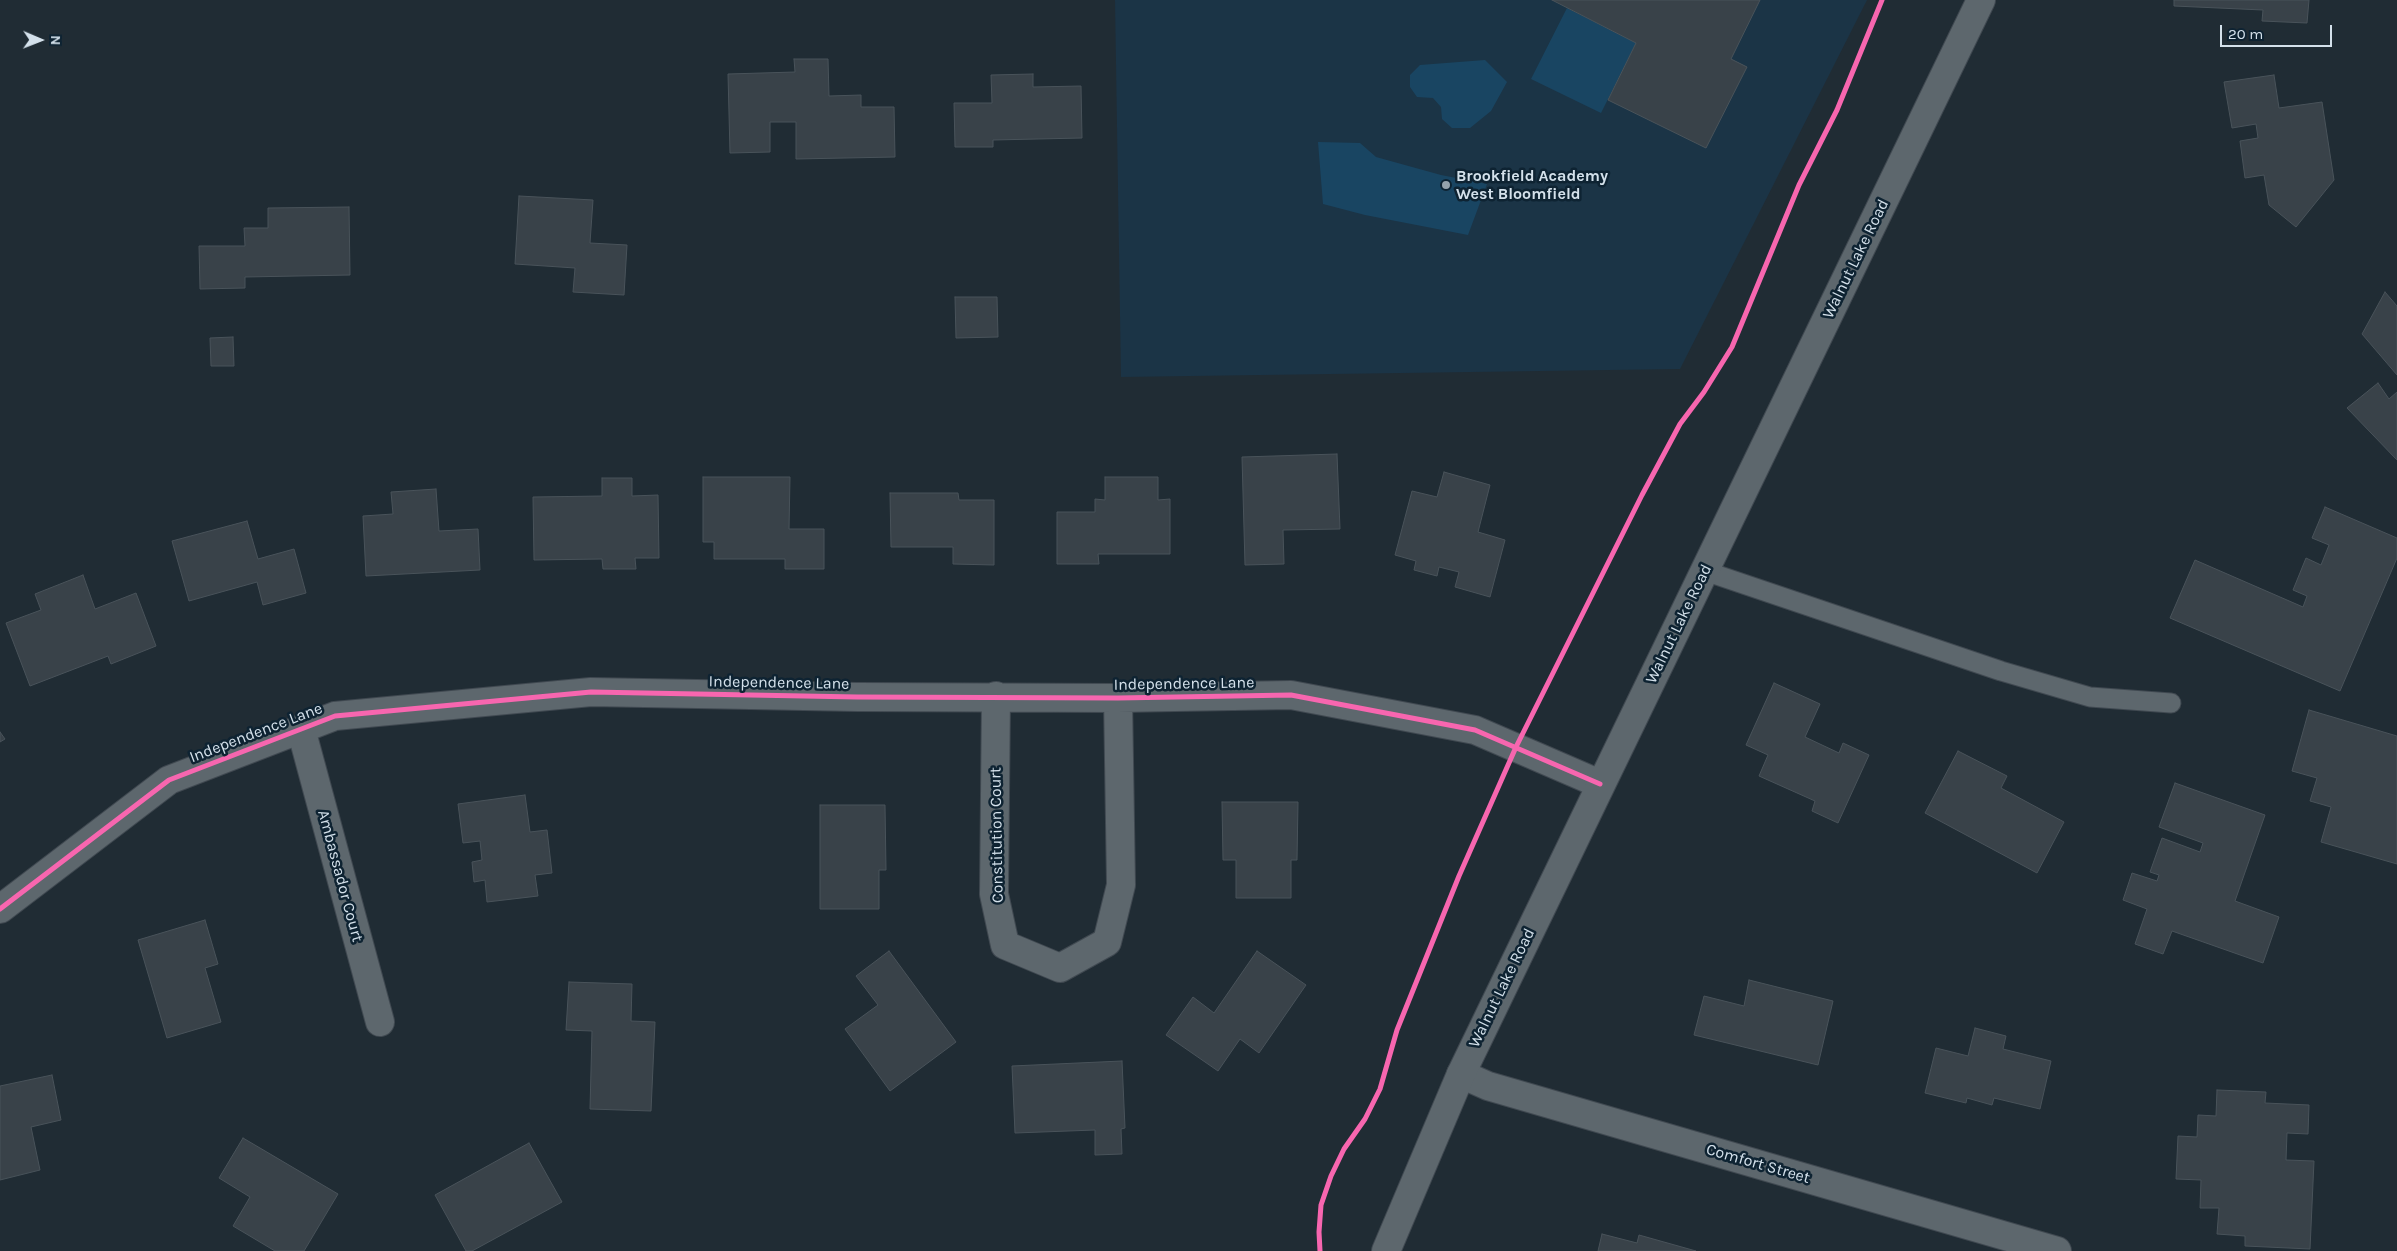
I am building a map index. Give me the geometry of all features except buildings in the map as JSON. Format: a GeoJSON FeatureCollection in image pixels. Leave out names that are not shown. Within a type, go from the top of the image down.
{"type":"FeatureCollection","features":[{"type":"Feature","properties":{"kind":"street","name":"Walnut Lake Road"},"geometry":{"type":"LineString","coordinates":[[1386,1251],[1461,1074],[1981,0]]}},
{"type":"Feature","properties":{"kind":"street","name":"Independence Lane"},"geometry":{"type":"LineString","coordinates":[[0,909],[169,780],[335,716],[590,692],[857,697],[996,696],[1118,698],[1291,695],[1475,730],[1600,784]]}},
{"type":"Feature","properties":{"kind":"street","name":"Constitution Court"},"geometry":{"type":"LineString","coordinates":[[996,696],[994,894],[1005,945],[1060,968],[1107,942],[1121,885],[1118,698]]}},
{"type":"Feature","properties":{"kind":"street","name":"Ambassador Court"},"geometry":{"type":"LineString","coordinates":[[301,729],[380,1022]]}},
{"type":"Feature","properties":{"kind":"street","name":"Comfort Street"},"geometry":{"type":"LineString","coordinates":[[1461,1074],[1488,1086],[2057,1251]]}},
{"type":"Feature","properties":{"kind":"lane"},"geometry":{"type":"LineString","coordinates":[[1706,571],[2001,671],[2090,697],[2171,703]]}},
{"type":"Feature","properties":{"kind":"shaded area","name":"Brookfield Academy West Bloomfield"},"geometry":{"type":"Polygon","coordinates":[[[1115,0],[1867,0],[1680,369],[1121,377],[1115,0]]]}},
{"type":"Feature","properties":{"kind":"shaded area"},"geometry":{"type":"Polygon","coordinates":[[[1567,8],[1636,43],[1601,113],[1531,79],[1567,8]]]}},
{"type":"Feature","properties":{"kind":"shaded area"},"geometry":{"type":"Polygon","coordinates":[[[1485,60],[1507,82],[1491,111],[1470,128],[1452,128],[1442,119],[1441,107],[1433,98],[1417,97],[1410,87],[1410,75],[1420,65],[1485,60]]]}},
{"type":"Feature","properties":{"kind":"shaded area"},"geometry":{"type":"Polygon","coordinates":[[[1318,142],[1360,143],[1376,157],[1441,175],[1487,184],[1468,235],[1365,215],[1323,204],[1318,142]]]}},
{"type":"Feature","properties":{"kind":"cycle path"},"geometry":{"type":"LineString","coordinates":[[1320,1251],[1321,1205],[1331,1176],[1344,1149],[1365,1119],[1380,1089],[1397,1030],[1459,876],[1516,747],[1642,495],[1680,424],[1704,392],[1732,347],[1799,185],[1837,110],[1882,0]]}},
{"type":"Feature","properties":{"kind":"cycle path"},"geometry":{"type":"LineString","coordinates":[[0,909],[169,780],[335,716],[591,692],[857,697],[1118,698],[1291,695],[1475,730],[1600,784]]}},
{"type":"Feature","properties":{"kind":"place","name":"Brookfield Academy West Bloomfield"},"geometry":{"type":"Point","coordinates":[1446,185]}}]}
